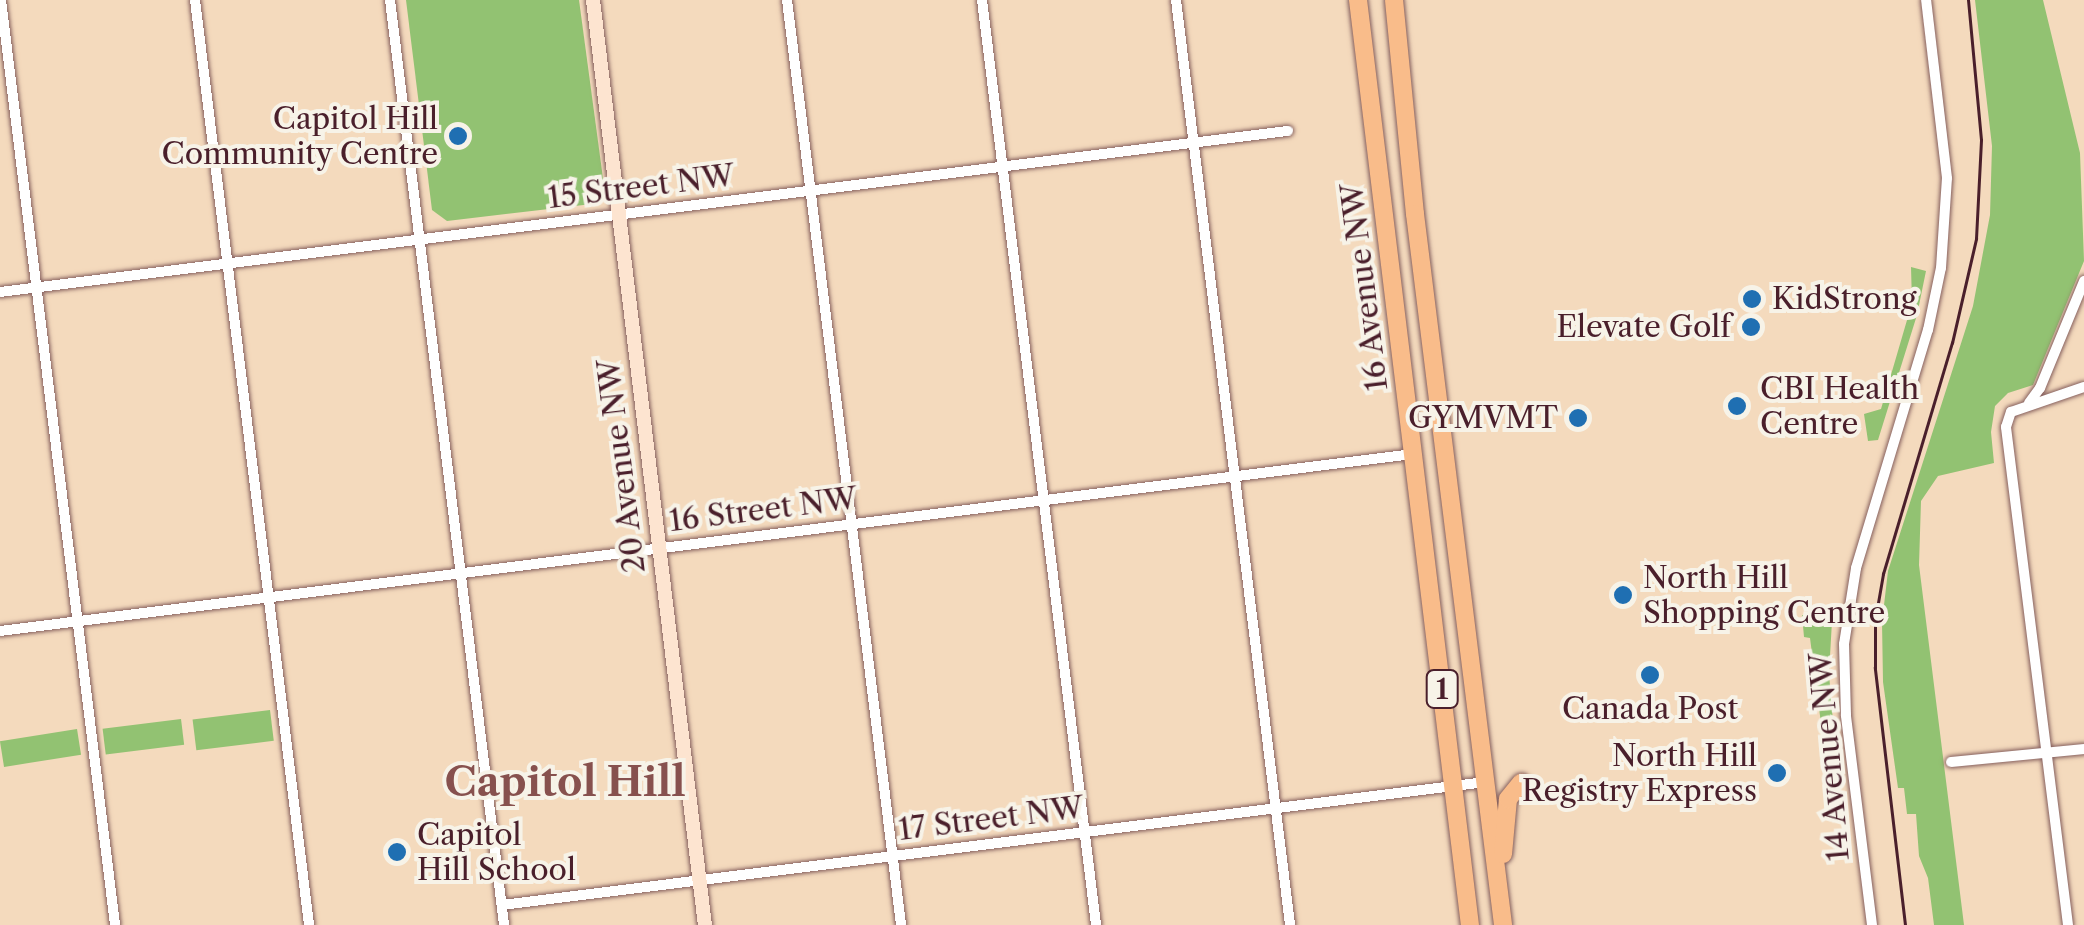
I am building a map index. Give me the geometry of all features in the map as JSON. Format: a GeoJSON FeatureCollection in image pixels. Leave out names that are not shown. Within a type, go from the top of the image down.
{"type":"FeatureCollection","features":[{"type":"Feature","properties":{"kind":"highway","name":"16 Avenue NW"},"geometry":{"type":"LineString","coordinates":[[1358,0],[1470,925]]}},
{"type":"Feature","properties":{"kind":"highway","name":"16 Avenue NW"},"geometry":{"type":"LineString","coordinates":[[1394,0],[1416,227],[1502,925]]}},
{"type":"Feature","properties":{"kind":"highway"},"geometry":{"type":"LineString","coordinates":[[1497,879],[1508,800],[1520,783]]}},
{"type":"Feature","properties":{"kind":"street"},"geometry":{"type":"LineString","coordinates":[[1,0],[115,925]]}},
{"type":"Feature","properties":{"kind":"street"},"geometry":{"type":"LineString","coordinates":[[195,0],[309,925]]}},
{"type":"Feature","properties":{"kind":"street"},"geometry":{"type":"LineString","coordinates":[[390,0],[504,925]]}},
{"type":"Feature","properties":{"kind":"street","name":"20 Avenue NW"},"geometry":{"type":"LineString","coordinates":[[592,0],[705,925]]}},
{"type":"Feature","properties":{"kind":"street"},"geometry":{"type":"LineString","coordinates":[[787,0],[901,925]]}},
{"type":"Feature","properties":{"kind":"street"},"geometry":{"type":"LineString","coordinates":[[982,0],[1096,925]]}},
{"type":"Feature","properties":{"kind":"street"},"geometry":{"type":"LineString","coordinates":[[1176,0],[1290,925]]}},
{"type":"Feature","properties":{"kind":"street","name":"14 Avenue NW"},"geometry":{"type":"LineString","coordinates":[[1872,925],[1844,690],[1844,644],[1856,568],[1928,330],[1942,268],[1947,178],[1926,0]]}},
{"type":"Feature","properties":{"kind":"street","name":"15 Street NW"},"geometry":{"type":"LineString","coordinates":[[0,292],[1288,132]]}},
{"type":"Feature","properties":{"kind":"street"},"geometry":{"type":"LineString","coordinates":[[2028,404],[2040,388],[2063,323],[2084,282]]}},
{"type":"Feature","properties":{"kind":"street"},"geometry":{"type":"LineString","coordinates":[[2068,925],[2006,428],[2012,412],[2084,387]]}},
{"type":"Feature","properties":{"kind":"street","name":"16 Street NW"},"geometry":{"type":"LineString","coordinates":[[0,631],[1414,454]]}},
{"type":"Feature","properties":{"kind":"street"},"geometry":{"type":"LineString","coordinates":[[1951,762],[2084,749]]}},
{"type":"Feature","properties":{"kind":"street","name":"17 Street NW"},"geometry":{"type":"LineString","coordinates":[[502,905],[1486,782]]}},
{"type":"Feature","properties":{"kind":"green space"},"geometry":{"type":"Polygon","coordinates":[[[406,0],[579,0],[604,186],[592,204],[447,221],[432,210],[406,0]]]}},
{"type":"Feature","properties":{"kind":"green space"},"geometry":{"type":"Polygon","coordinates":[[[1975,0],[2043,0],[2080,153],[2084,261],[2033,385],[2008,393],[1995,406],[1991,432],[1994,463],[1938,476],[1921,501],[1919,565],[1964,925],[1934,925],[1928,878],[1919,856],[1916,814],[1907,814],[1904,788],[1898,788],[1883,682],[1882,622],[1888,571],[1973,306],[1990,215],[1992,146],[1975,0]]]}},
{"type":"Feature","properties":{"kind":"green space"},"geometry":{"type":"Polygon","coordinates":[[[1911,267],[1926,271],[1917,315],[1878,440],[1868,441],[1864,414],[1881,409],[1912,303],[1911,267]]]}},
{"type":"Feature","properties":{"kind":"green space"},"geometry":{"type":"Polygon","coordinates":[[[1819,614],[1832,621],[1829,674],[1835,745],[1824,747],[1810,638],[1804,637],[1802,615],[1819,614]]]}},
{"type":"Feature","properties":{"kind":"green space"},"geometry":{"type":"Polygon","coordinates":[[[270,710],[274,741],[196,750],[193,720],[270,710]]]}},
{"type":"Feature","properties":{"kind":"green space"},"geometry":{"type":"Polygon","coordinates":[[[181,719],[184,745],[106,754],[103,729],[181,719]]]}},
{"type":"Feature","properties":{"kind":"green space"},"geometry":{"type":"Polygon","coordinates":[[[77,729],[81,755],[4,767],[0,741],[77,729]]]}},
{"type":"Feature","properties":{"kind":"tram line"},"geometry":{"type":"LineString","coordinates":[[1905,925],[1875,668],[1875,620],[1883,574],[1952,343],[1976,239],[1981,140],[1968,0]]}},
{"type":"Feature","properties":{"kind":"place","name":"Capitol Hill Community Centre"},"geometry":{"type":"Point","coordinates":[458,136]}},
{"type":"Feature","properties":{"kind":"place","name":"KidStrong"},"geometry":{"type":"Point","coordinates":[1752,299]}},
{"type":"Feature","properties":{"kind":"place","name":"Elevate Golf"},"geometry":{"type":"Point","coordinates":[1751,327]}},
{"type":"Feature","properties":{"kind":"place","name":"CBI Health Centre"},"geometry":{"type":"Point","coordinates":[1737,406]}},
{"type":"Feature","properties":{"kind":"place","name":"GYMVMT"},"geometry":{"type":"Point","coordinates":[1578,418]}},
{"type":"Feature","properties":{"kind":"place","name":"North Hill Shopping Centre"},"geometry":{"type":"Point","coordinates":[1623,595]}},
{"type":"Feature","properties":{"kind":"place","name":"Canada Post"},"geometry":{"type":"Point","coordinates":[1650,675]}},
{"type":"Feature","properties":{"kind":"place","name":"North Hill Registry Express"},"geometry":{"type":"Point","coordinates":[1777,773]}},
{"type":"Feature","properties":{"kind":"place","name":"Capitol Hill School"},"geometry":{"type":"Point","coordinates":[397,852]}},
{"type":"Feature","properties":{"kind":"district","name":"Capitol Hill"},"geometry":{"type":"Point","coordinates":[565,782]}}]}
